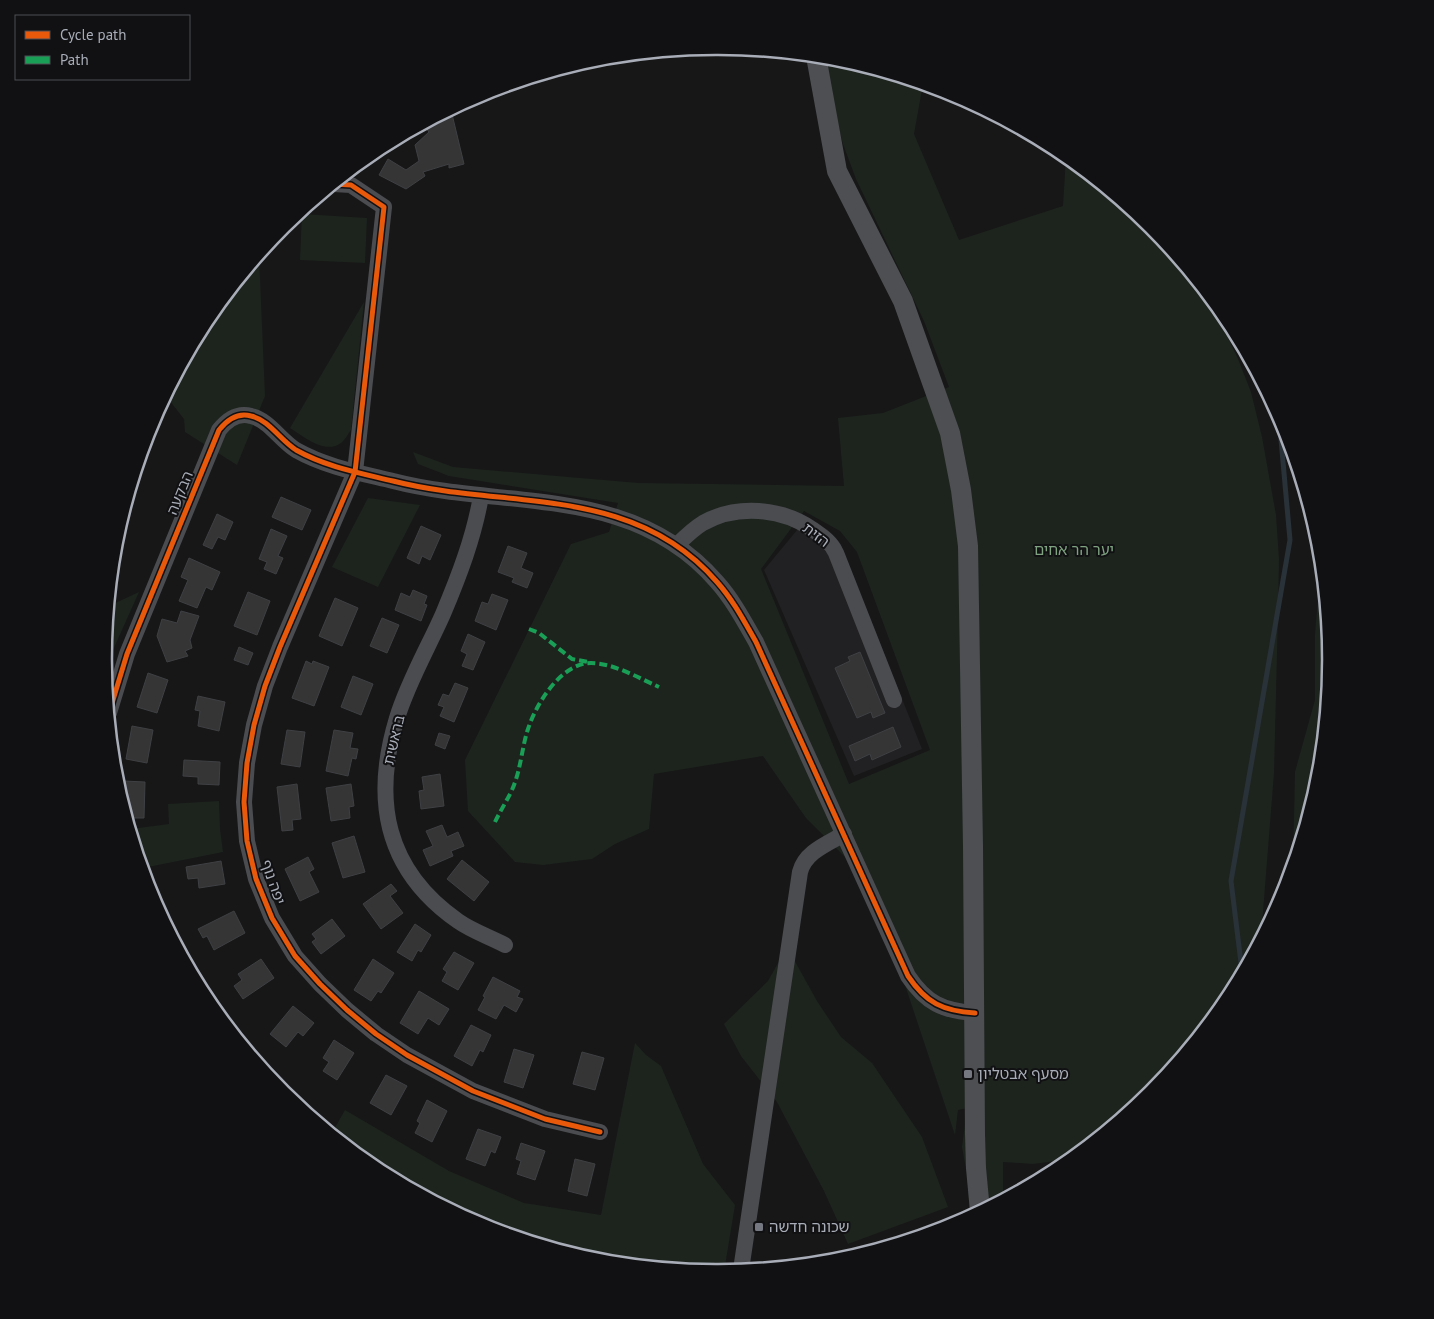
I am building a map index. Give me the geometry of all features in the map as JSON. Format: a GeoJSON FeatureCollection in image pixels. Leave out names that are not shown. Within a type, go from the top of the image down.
{"type":"FeatureCollection","features":[{"type":"Feature","properties":{"kind":"main road"},"geometry":{"type":"LineString","coordinates":[[817,64],[837,172],[904,301],[950,432],[961,490],[968,546],[976,1168],[979,1204]]}},
{"type":"Feature","properties":{"kind":"street","name":"יפה נוף"},"geometry":{"type":"LineString","coordinates":[[343,185],[351,185],[384,207],[355,472],[280,647],[265,686],[254,724],[247,763],[244,802],[247,841],[256,880],[272,918],[295,956],[327,991],[376,1034],[407,1055],[473,1091],[545,1119],[600,1132]]}},
{"type":"Feature","properties":{"kind":"street","name":"הבקעה"},"geometry":{"type":"LineString","coordinates":[[114,697],[127,654],[219,430],[236,416],[243,415],[258,418],[286,443],[304,454],[327,464],[355,472],[427,489],[584,507],[614,515],[643,526],[677,545],[695,559],[717,582],[738,609],[756,642],[908,976],[922,995],[938,1006],[956,1012],[974,1013]]}},
{"type":"Feature","properties":{"kind":"street","name":"בראשית"},"geometry":{"type":"LineString","coordinates":[[481,496],[477,520],[462,566],[398,717],[388,754],[384,792],[389,829],[402,863],[425,894],[459,922],[505,945]]}},
{"type":"Feature","properties":{"kind":"street","name":"הזית"},"geometry":{"type":"LineString","coordinates":[[677,545],[688,533],[703,523],[720,515],[739,511],[760,511],[782,515],[804,524],[825,538],[836,553],[894,700]]}},
{"type":"Feature","properties":{"kind":"street"},"geometry":{"type":"LineString","coordinates":[[742,1263],[800,872],[803,862],[809,856],[844,834]]}},
{"type":"Feature","properties":{"kind":"shaded area"},"geometry":{"type":"Polygon","coordinates":[[[807,518],[828,530],[840,543],[922,749],[854,776],[764,570],[807,518]]]}},
{"type":"Feature","properties":{"kind":"green space","name":"יער הר אחים"},"geometry":{"type":"Polygon","coordinates":[[[826,65],[873,76],[922,91],[914,134],[959,240],[1063,206],[1065,166],[1116,205],[1171,261],[1197,292],[1226,334],[1251,392],[1262,437],[1276,515],[1279,559],[1274,773],[1262,919],[1241,962],[1220,995],[1197,1027],[1144,1087],[1116,1114],[1054,1161],[1033,1164],[1003,1162],[1003,1192],[969,1208],[967,1175],[962,1147],[967,1108],[958,1110],[955,1135],[891,943],[846,858],[806,818],[763,756],[654,774],[649,829],[615,844],[592,859],[543,865],[515,862],[468,811],[465,760],[571,544],[609,532],[618,503],[449,476],[418,464],[413,452],[453,467],[638,483],[844,486],[838,418],[883,413],[949,387],[924,321],[856,179],[843,144],[834,111],[826,65]],[[804,511],[761,569],[849,784],[930,750],[857,552],[840,531],[804,511]]]}},
{"type":"Feature","properties":{"kind":"green space"},"geometry":{"type":"Polygon","coordinates":[[[308,214],[367,218],[365,263],[300,260],[302,221],[308,214]]]}},
{"type":"Feature","properties":{"kind":"green space"},"geometry":{"type":"Polygon","coordinates":[[[259,265],[265,396],[237,465],[185,432],[184,419],[171,402],[175,392],[193,357],[214,324],[259,265]]]}},
{"type":"Feature","properties":{"kind":"green space"},"geometry":{"type":"Polygon","coordinates":[[[364,302],[351,430],[341,443],[335,446],[321,446],[290,428],[364,302]]]}},
{"type":"Feature","properties":{"kind":"green space"},"geometry":{"type":"Polygon","coordinates":[[[368,498],[420,505],[378,587],[332,567],[368,498]]]}},
{"type":"Feature","properties":{"kind":"green space"},"geometry":{"type":"Polygon","coordinates":[[[139,592],[113,650],[114,620],[116,603],[139,592]]]}},
{"type":"Feature","properties":{"kind":"green space"},"geometry":{"type":"Polygon","coordinates":[[[1318,600],[1322,660],[1320,699],[1310,777],[1294,840],[1295,772],[1315,700],[1315,634],[1318,600]]]}},
{"type":"Feature","properties":{"kind":"green space"},"geometry":{"type":"Polygon","coordinates":[[[219,801],[223,852],[150,867],[137,828],[169,824],[168,804],[219,801]]]}},
{"type":"Feature","properties":{"kind":"green space"},"geometry":{"type":"Polygon","coordinates":[[[787,947],[817,1001],[841,1037],[872,1063],[922,1137],[948,1207],[848,1244],[824,1191],[777,1102],[741,1056],[724,1024],[768,981],[787,947]]]}},
{"type":"Feature","properties":{"kind":"green space"},"geometry":{"type":"Polygon","coordinates":[[[635,1043],[646,1055],[661,1066],[703,1164],[735,1205],[725,1264],[677,1263],[638,1259],[599,1252],[523,1232],[450,1202],[415,1183],[381,1162],[335,1128],[345,1110],[449,1171],[524,1203],[601,1215],[635,1043]]]}},
{"type":"Feature","properties":{"kind":"building"},"geometry":{"type":"Polygon","coordinates":[[[452,116],[464,164],[449,168],[449,164],[423,172],[425,176],[406,189],[379,175],[388,159],[406,170],[419,161],[415,145],[429,132],[427,129],[452,116]]]}},
{"type":"Feature","properties":{"kind":"building"},"geometry":{"type":"Polygon","coordinates":[[[281,497],[311,510],[302,530],[272,517],[281,497]]]}},
{"type":"Feature","properties":{"kind":"building"},"geometry":{"type":"Polygon","coordinates":[[[217,514],[233,522],[225,540],[218,537],[212,549],[203,545],[217,514]]]}},
{"type":"Feature","properties":{"kind":"building"},"geometry":{"type":"Polygon","coordinates":[[[421,526],[441,535],[430,560],[422,556],[419,564],[407,558],[421,526]]]}},
{"type":"Feature","properties":{"kind":"building"},"geometry":{"type":"Polygon","coordinates":[[[271,529],[287,536],[278,556],[283,558],[276,574],[264,569],[267,562],[259,559],[271,529]]]}},
{"type":"Feature","properties":{"kind":"building"},"geometry":{"type":"Polygon","coordinates":[[[508,546],[527,553],[521,568],[533,573],[527,588],[512,582],[514,578],[498,572],[508,546]]]}},
{"type":"Feature","properties":{"kind":"building"},"geometry":{"type":"Polygon","coordinates":[[[189,558],[220,572],[212,590],[206,587],[197,608],[179,601],[188,580],[181,577],[189,558]]]}},
{"type":"Feature","properties":{"kind":"building"},"geometry":{"type":"Polygon","coordinates":[[[413,590],[427,596],[424,604],[427,605],[421,621],[395,610],[401,593],[410,597],[413,590]]]}},
{"type":"Feature","properties":{"kind":"building"},"geometry":{"type":"Polygon","coordinates":[[[248,592],[270,601],[257,635],[234,626],[248,592]]]}},
{"type":"Feature","properties":{"kind":"building"},"geometry":{"type":"Polygon","coordinates":[[[492,594],[508,600],[496,630],[475,621],[482,602],[488,604],[492,594]]]}},
{"type":"Feature","properties":{"kind":"building"},"geometry":{"type":"Polygon","coordinates":[[[335,598],[358,608],[342,646],[319,636],[335,598]]]}},
{"type":"Feature","properties":{"kind":"building"},"geometry":{"type":"Polygon","coordinates":[[[181,611],[199,616],[190,640],[192,648],[185,651],[188,656],[167,662],[157,636],[162,619],[177,623],[181,611]]]}},
{"type":"Feature","properties":{"kind":"building"},"geometry":{"type":"Polygon","coordinates":[[[382,618],[399,625],[387,653],[370,646],[382,618]]]}},
{"type":"Feature","properties":{"kind":"building"},"geometry":{"type":"Polygon","coordinates":[[[468,634],[485,642],[473,670],[462,666],[467,654],[461,651],[468,634]]]}},
{"type":"Feature","properties":{"kind":"building"},"geometry":{"type":"Polygon","coordinates":[[[239,647],[253,653],[248,665],[234,660],[239,647]]]}},
{"type":"Feature","properties":{"kind":"building"},"geometry":{"type":"Polygon","coordinates":[[[860,652],[885,713],[873,718],[871,712],[857,718],[835,668],[850,661],[848,657],[860,652]]]}},
{"type":"Feature","properties":{"kind":"building"},"geometry":{"type":"Polygon","coordinates":[[[306,661],[312,664],[313,661],[329,667],[314,706],[292,698],[306,661]]]}},
{"type":"Feature","properties":{"kind":"building"},"geometry":{"type":"Polygon","coordinates":[[[148,673],[168,680],[157,713],[137,707],[148,673]]]}},
{"type":"Feature","properties":{"kind":"building"},"geometry":{"type":"Polygon","coordinates":[[[353,676],[373,684],[361,715],[341,707],[353,676]]]}},
{"type":"Feature","properties":{"kind":"building"},"geometry":{"type":"Polygon","coordinates":[[[455,683],[468,688],[454,722],[440,716],[444,707],[438,705],[443,694],[449,696],[455,683]]]}},
{"type":"Feature","properties":{"kind":"building"},"geometry":{"type":"Polygon","coordinates":[[[198,696],[225,702],[219,731],[198,726],[200,711],[195,710],[198,696]]]}},
{"type":"Feature","properties":{"kind":"building"},"geometry":{"type":"Polygon","coordinates":[[[132,726],[153,730],[147,763],[126,759],[132,726]]]}},
{"type":"Feature","properties":{"kind":"building"},"geometry":{"type":"Polygon","coordinates":[[[893,727],[901,747],[872,760],[870,754],[855,761],[849,746],[893,727]]]}},
{"type":"Feature","properties":{"kind":"building"},"geometry":{"type":"Polygon","coordinates":[[[287,730],[305,732],[300,767],[281,764],[287,730]]]}},
{"type":"Feature","properties":{"kind":"building"},"geometry":{"type":"Polygon","coordinates":[[[334,730],[353,733],[350,748],[358,749],[356,759],[352,758],[348,776],[326,771],[334,730]]]}},
{"type":"Feature","properties":{"kind":"building"},"geometry":{"type":"Polygon","coordinates":[[[439,733],[450,736],[445,749],[435,745],[439,733]]]}},
{"type":"Feature","properties":{"kind":"building"},"geometry":{"type":"Polygon","coordinates":[[[184,760],[220,762],[219,785],[198,784],[198,777],[183,776],[184,760]]]}},
{"type":"Feature","properties":{"kind":"building"},"geometry":{"type":"Polygon","coordinates":[[[440,774],[444,806],[421,809],[419,791],[424,790],[422,777],[440,774]]]}},
{"type":"Feature","properties":{"kind":"building"},"geometry":{"type":"Polygon","coordinates":[[[125,781],[145,782],[144,818],[134,818],[125,781]]]}},
{"type":"Feature","properties":{"kind":"building"},"geometry":{"type":"Polygon","coordinates":[[[297,784],[301,819],[292,820],[293,830],[282,831],[277,787],[297,784]]]}},
{"type":"Feature","properties":{"kind":"building"},"geometry":{"type":"Polygon","coordinates":[[[351,784],[354,806],[349,807],[350,818],[331,821],[326,788],[351,784]]]}},
{"type":"Feature","properties":{"kind":"building"},"geometry":{"type":"Polygon","coordinates":[[[442,825],[447,837],[458,832],[464,846],[451,851],[453,856],[430,866],[423,850],[433,846],[426,831],[442,825]]]}},
{"type":"Feature","properties":{"kind":"building"},"geometry":{"type":"Polygon","coordinates":[[[354,836],[365,872],[343,878],[332,843],[354,836]]]}},
{"type":"Feature","properties":{"kind":"building"},"geometry":{"type":"Polygon","coordinates":[[[308,857],[314,869],[309,872],[319,892],[300,901],[285,869],[308,857]]]}},
{"type":"Feature","properties":{"kind":"building"},"geometry":{"type":"Polygon","coordinates":[[[462,860],[489,882],[474,901],[447,879],[462,860]]]}},
{"type":"Feature","properties":{"kind":"building"},"geometry":{"type":"Polygon","coordinates":[[[221,861],[225,884],[199,888],[198,878],[188,879],[186,867],[221,861]]]}},
{"type":"Feature","properties":{"kind":"building"},"geometry":{"type":"Polygon","coordinates":[[[391,884],[397,891],[390,896],[403,913],[381,929],[363,904],[391,884]]]}},
{"type":"Feature","properties":{"kind":"building"},"geometry":{"type":"Polygon","coordinates":[[[234,911],[245,933],[214,950],[207,936],[203,938],[198,929],[234,911]]]}},
{"type":"Feature","properties":{"kind":"building"},"geometry":{"type":"Polygon","coordinates":[[[332,919],[345,936],[321,954],[312,942],[316,939],[312,934],[332,919]]]}},
{"type":"Feature","properties":{"kind":"building"},"geometry":{"type":"Polygon","coordinates":[[[415,924],[431,935],[421,952],[418,950],[412,961],[397,952],[415,924]]]}},
{"type":"Feature","properties":{"kind":"building"},"geometry":{"type":"Polygon","coordinates":[[[454,952],[474,963],[458,990],[442,981],[447,972],[443,969],[454,952]]]}},
{"type":"Feature","properties":{"kind":"building"},"geometry":{"type":"Polygon","coordinates":[[[261,959],[274,978],[243,999],[234,986],[242,980],[238,974],[261,959]]]}},
{"type":"Feature","properties":{"kind":"building"},"geometry":{"type":"Polygon","coordinates":[[[373,959],[394,973],[381,993],[378,991],[371,1001],[354,990],[373,959]]]}},
{"type":"Feature","properties":{"kind":"building"},"geometry":{"type":"Polygon","coordinates":[[[493,977],[520,991],[517,997],[523,999],[516,1012],[504,1005],[496,1019],[478,1010],[493,977]]]}},
{"type":"Feature","properties":{"kind":"building"},"geometry":{"type":"Polygon","coordinates":[[[419,991],[449,1009],[439,1025],[428,1018],[418,1034],[400,1023],[419,991]]]}},
{"type":"Feature","properties":{"kind":"building"},"geometry":{"type":"Polygon","coordinates":[[[293,1006],[314,1023],[303,1036],[298,1032],[286,1047],[270,1034],[293,1006]]]}},
{"type":"Feature","properties":{"kind":"building"},"geometry":{"type":"Polygon","coordinates":[[[471,1025],[491,1035],[483,1052],[480,1050],[472,1066],[454,1056],[471,1025]]]}},
{"type":"Feature","properties":{"kind":"building"},"geometry":{"type":"Polygon","coordinates":[[[334,1040],[354,1053],[337,1080],[323,1071],[329,1062],[323,1058],[334,1040]]]}},
{"type":"Feature","properties":{"kind":"building"},"geometry":{"type":"Polygon","coordinates":[[[514,1049],[534,1055],[523,1088],[504,1082],[514,1049]]]}},
{"type":"Feature","properties":{"kind":"building"},"geometry":{"type":"Polygon","coordinates":[[[582,1052],[604,1058],[595,1090],[573,1084],[582,1052]]]}},
{"type":"Feature","properties":{"kind":"building"},"geometry":{"type":"Polygon","coordinates":[[[386,1075],[407,1086],[391,1115],[370,1103],[386,1075]]]}},
{"type":"Feature","properties":{"kind":"building"},"geometry":{"type":"Polygon","coordinates":[[[427,1100],[447,1111],[432,1142],[415,1133],[420,1123],[417,1121],[427,1100]]]}},
{"type":"Feature","properties":{"kind":"building"},"geometry":{"type":"Polygon","coordinates":[[[478,1129],[501,1137],[495,1153],[491,1151],[485,1166],[466,1159],[478,1129]]]}},
{"type":"Feature","properties":{"kind":"building"},"geometry":{"type":"Polygon","coordinates":[[[521,1143],[545,1151],[535,1180],[517,1174],[521,1161],[516,1159],[521,1143]]]}},
{"type":"Feature","properties":{"kind":"building"},"geometry":{"type":"Polygon","coordinates":[[[575,1159],[595,1164],[587,1196],[568,1191],[575,1159]]]}},
{"type":"Feature","properties":{"kind":"waterway"},"geometry":{"type":"LineString","coordinates":[[1241,962],[1231,881],[1290,540],[1282,445]]}},
{"type":"Feature","properties":{"kind":"marked path"},"geometry":{"type":"LineString","coordinates":[[529,629],[539,633],[572,659],[588,662]]}},
{"type":"Feature","properties":{"kind":"marked path"},"geometry":{"type":"LineString","coordinates":[[495,822],[514,785],[532,719],[544,697],[560,677],[580,665],[591,663],[608,665],[659,687]]}},
{"type":"Feature","properties":{"kind":"cycle path"},"geometry":{"type":"LineString","coordinates":[[343,185],[351,185],[384,207],[355,472],[280,647],[265,686],[254,725],[247,763],[244,802],[247,841],[256,879],[272,918],[295,956],[320,984],[376,1034],[407,1055],[473,1091],[545,1119],[600,1132]]}},
{"type":"Feature","properties":{"kind":"cycle path"},"geometry":{"type":"LineString","coordinates":[[114,697],[127,654],[219,430],[225,423],[237,416],[246,415],[257,418],[296,450],[319,461],[356,472],[436,490],[566,505],[607,514],[646,529],[683,550],[717,582],[728,596],[756,642],[908,976],[922,993],[936,1004],[944,1008],[975,1013]]}},
{"type":"Feature","properties":{"kind":"place","name":"מסעף אבטליון"},"geometry":{"type":"Point","coordinates":[968,1074]}},
{"type":"Feature","properties":{"kind":"place","name":"שכונה חדשה"},"geometry":{"type":"Point","coordinates":[759,1227]}}]}
